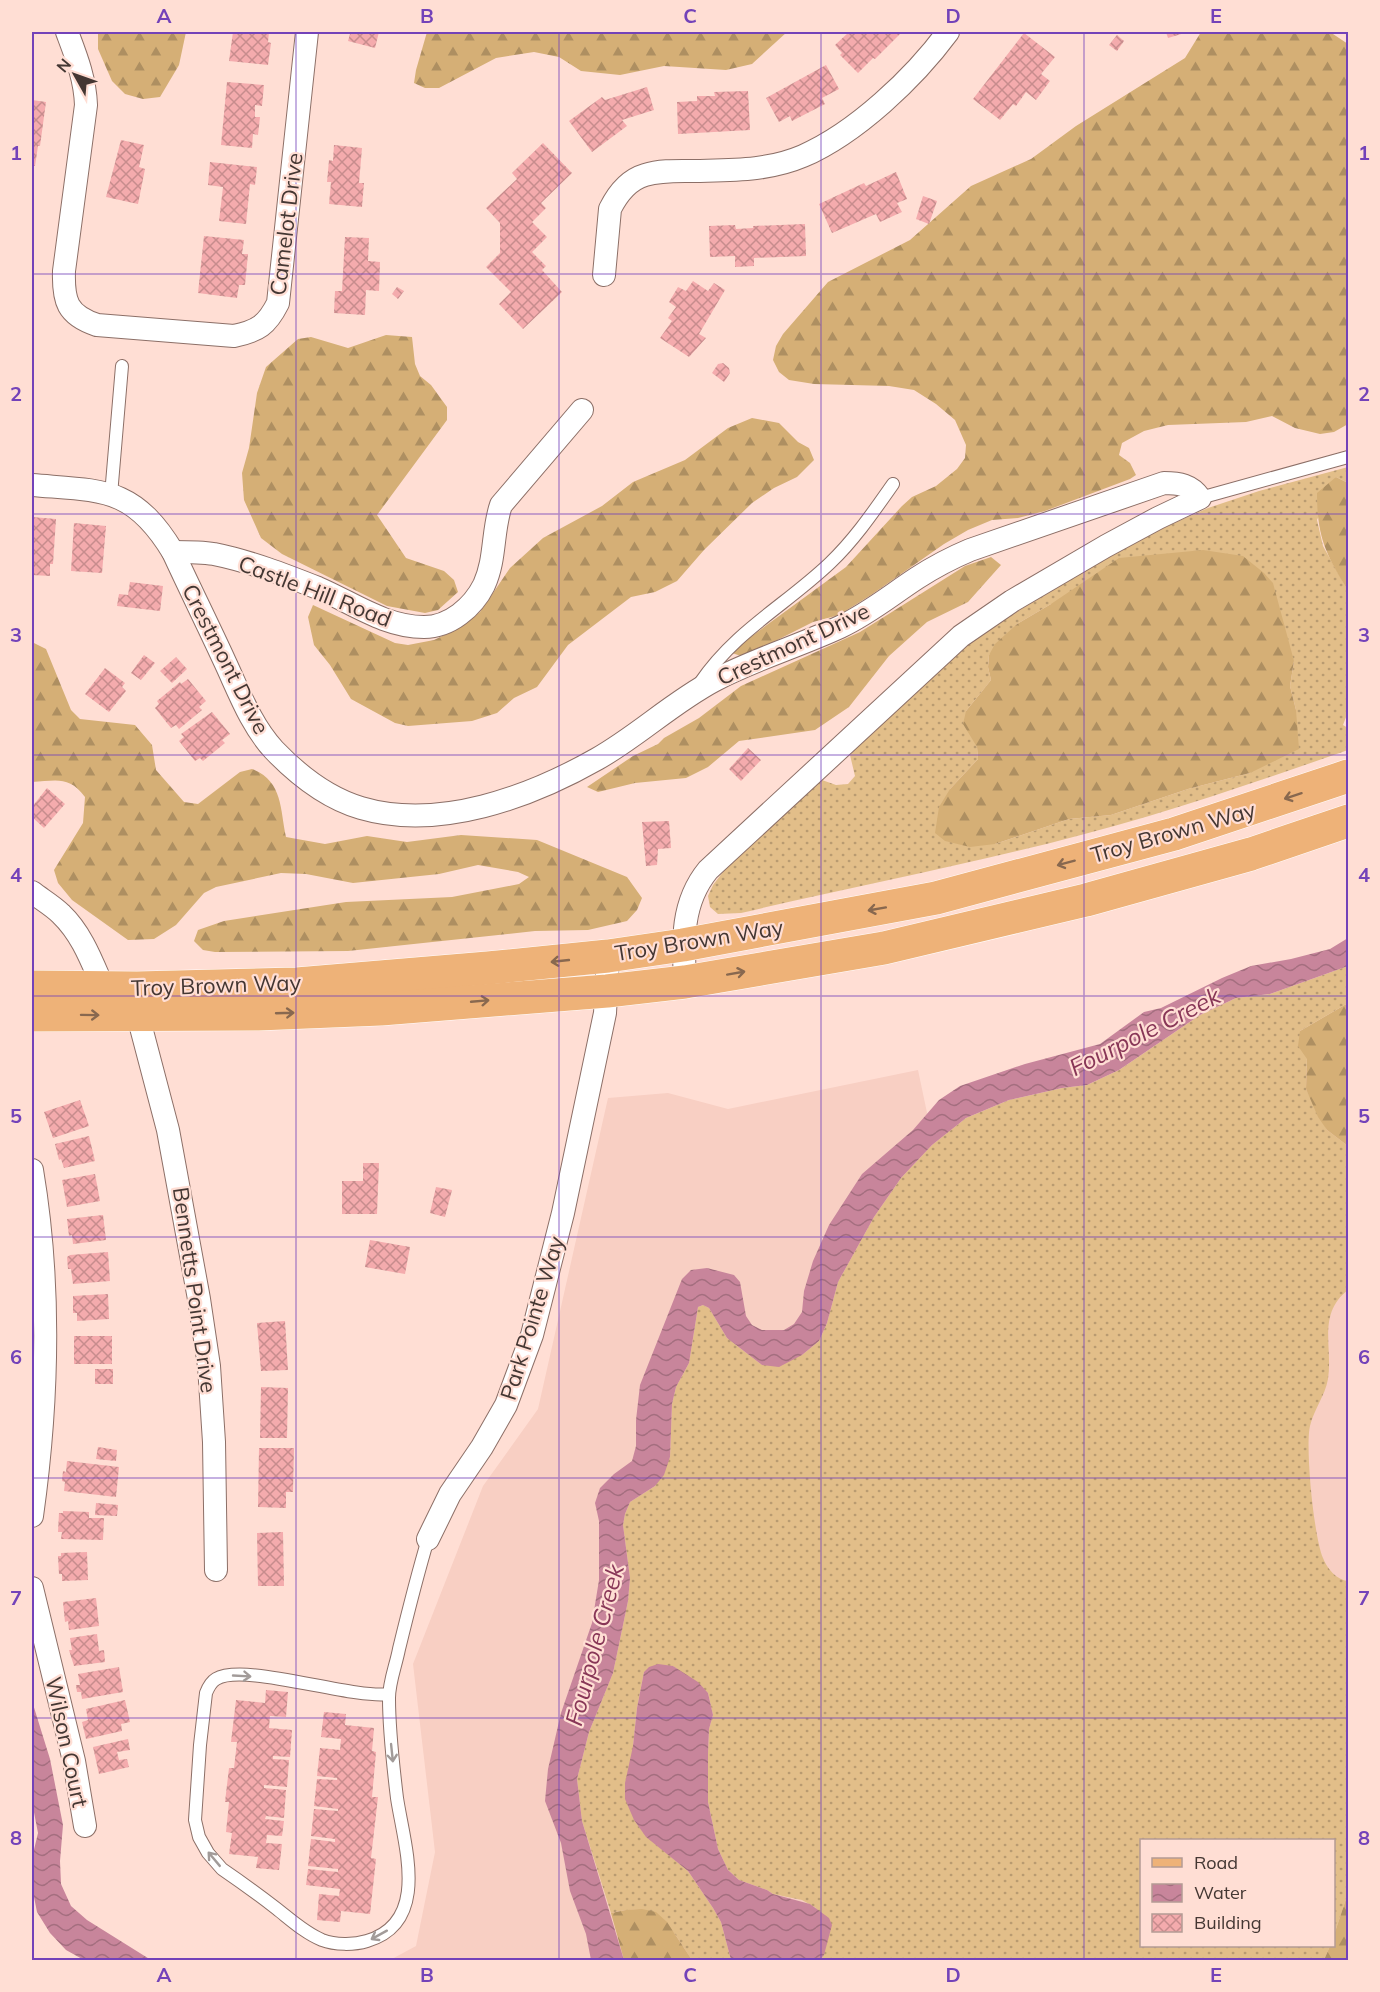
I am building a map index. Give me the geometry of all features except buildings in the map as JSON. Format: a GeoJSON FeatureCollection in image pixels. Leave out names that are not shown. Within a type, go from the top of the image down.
{"type":"FeatureCollection","features":[{"type":"Feature","properties":{"kind":"main road","name":"Troy Brown Way"},"geometry":{"type":"LineString","coordinates":[[32,987],[297,984],[608,956],[683,945],[936,898],[1174,834],[1348,776]]}},
{"type":"Feature","properties":{"kind":"main road","name":"Troy Brown Way"},"geometry":{"type":"LineString","coordinates":[[32,1015],[138,1016],[381,1010],[607,991],[685,982],[884,948],[1086,900],[1251,854],[1348,821]]}},
{"type":"Feature","properties":{"kind":"street","name":"Camelot Drive"},"geometry":{"type":"LineString","coordinates":[[67,32],[80,64],[86,105],[64,271],[63,287],[67,303],[74,314],[83,320],[97,324],[234,336],[261,327],[271,317],[278,303],[307,32]]}},
{"type":"Feature","properties":{"kind":"street"},"geometry":{"type":"LineString","coordinates":[[604,274],[610,209],[628,184],[647,174],[666,171],[761,168],[804,155],[846,130],[880,104],[918,67],[948,32]]}},
{"type":"Feature","properties":{"kind":"street","name":"Castle Hill Road"},"geometry":{"type":"LineString","coordinates":[[173,552],[214,554],[244,563],[317,588],[388,621],[424,627],[441,625],[458,616],[472,603],[483,586],[490,568],[501,505],[582,410]]}},
{"type":"Feature","properties":{"kind":"street","name":"Crestmont Drive"},"geometry":{"type":"LineString","coordinates":[[32,485],[92,490],[134,505],[146,515],[173,552],[242,699],[262,735],[280,756],[324,791],[362,808],[405,815],[454,812],[497,803],[531,790],[598,758],[714,681],[753,662],[847,623],[944,561],[970,550],[1164,483],[1183,485],[1196,492],[1200,498]]}},
{"type":"Feature","properties":{"kind":"street"},"geometry":{"type":"LineString","coordinates":[[685,982],[683,945],[688,904],[699,880],[708,870],[961,636],[1012,601],[1106,546],[1200,498]]}},
{"type":"Feature","properties":{"kind":"street"},"geometry":{"type":"LineString","coordinates":[[32,892],[61,914],[72,928],[87,950],[103,987]]}},
{"type":"Feature","properties":{"kind":"street","name":"Park Pointe Way"},"geometry":{"type":"LineString","coordinates":[[428,1539],[450,1494],[482,1447],[506,1405],[532,1335],[563,1214],[603,1021],[608,956]]}},
{"type":"Feature","properties":{"kind":"street","name":"Bennetts Point Drive"},"geometry":{"type":"LineString","coordinates":[[138,1016],[168,1130],[199,1299],[208,1366],[214,1442],[216,1570]]}},
{"type":"Feature","properties":{"kind":"street"},"geometry":{"type":"LineString","coordinates":[[32,1170],[35,1228],[43,1277],[44,1407],[32,1516]]}},
{"type":"Feature","properties":{"kind":"street","name":"Wilson Court"},"geometry":{"type":"LineString","coordinates":[[32,1588],[74,1761],[85,1826]]}},
{"type":"Feature","properties":{"kind":"lane"},"geometry":{"type":"LineString","coordinates":[[111,495],[122,366]]}},
{"type":"Feature","properties":{"kind":"lane"},"geometry":{"type":"LineString","coordinates":[[1200,498],[1348,457]]}},
{"type":"Feature","properties":{"kind":"lane"},"geometry":{"type":"LineString","coordinates":[[692,694],[721,655],[745,632],[814,576],[850,542],[893,484]]}},
{"type":"Feature","properties":{"kind":"lane","name":"Park Pointe Way"},"geometry":{"type":"LineString","coordinates":[[389,1695],[370,1695],[291,1681],[238,1675],[215,1679],[206,1694],[195,1803],[195,1820],[199,1837],[214,1861],[222,1869],[307,1932],[330,1942],[363,1942],[379,1938],[391,1929],[407,1900],[410,1875],[395,1781],[389,1695],[411,1599],[428,1539]]}},
{"type":"Feature","properties":{"kind":"shaded area"},"geometry":{"type":"Polygon","coordinates":[[[1348,467],[1348,483],[1336,477],[1317,520],[1323,546],[1348,591],[1348,712],[1343,725],[1348,728],[1348,750],[1174,808],[1048,844],[741,913],[718,914],[710,907],[708,896],[726,868],[803,793],[822,780],[836,785],[848,784],[855,776],[850,755],[866,737],[958,651],[998,623],[1145,536],[1208,508],[1259,491],[1348,467]],[[1051,604],[1017,624],[989,655],[988,667],[991,680],[966,711],[977,747],[978,759],[950,789],[995,844],[1069,819],[1111,815],[1188,789],[1250,773],[1296,710],[1290,686],[1294,661],[1051,604]]]}},
{"type":"Feature","properties":{"kind":"shaded area"},"geometry":{"type":"Polygon","coordinates":[[[1348,966],[1348,1003],[1300,1031],[1307,1058],[1306,1089],[1327,1130],[1348,1146],[1348,1290],[1338,1299],[1329,1320],[1328,1379],[1310,1426],[1309,1453],[1311,1492],[1320,1547],[1330,1570],[1340,1579],[1348,1581],[1348,1893],[1335,1932],[1335,1839],[1140,1839],[1140,1947],[1330,1947],[1324,1960],[820,1960],[824,1955],[816,1908],[802,1900],[773,1894],[739,1880],[728,1870],[718,1849],[708,1802],[709,1729],[713,1715],[708,1693],[673,1666],[644,1672],[633,1746],[634,1820],[646,1836],[688,1871],[721,1922],[731,1960],[692,1960],[669,1926],[652,1913],[628,1910],[611,1913],[582,1821],[577,1779],[589,1732],[613,1673],[628,1601],[630,1578],[623,1525],[625,1514],[630,1502],[655,1486],[670,1457],[672,1404],[676,1387],[689,1363],[698,1307],[703,1305],[709,1308],[727,1338],[762,1365],[802,1355],[819,1341],[827,1323],[838,1282],[874,1217],[901,1178],[932,1145],[966,1118],[1009,1100],[1087,1085],[1119,1070],[1200,1015],[1236,998],[1270,994],[1348,966]]]}},
{"type":"Feature","properties":{"kind":"shaded area"},"geometry":{"type":"Polygon","coordinates":[[[1348,1061],[1348,1960],[390,1960],[416,1946],[435,1852],[413,1664],[483,1486],[538,1409],[608,1098],[668,1093],[728,1109],[918,1070],[930,1127],[1348,1061]]]}},
{"type":"Feature","properties":{"kind":"green space"},"geometry":{"type":"Polygon","coordinates":[[[98,32],[186,32],[179,65],[160,97],[143,99],[125,94],[112,81],[98,49],[98,32]]]}},
{"type":"Feature","properties":{"kind":"green space"},"geometry":{"type":"Polygon","coordinates":[[[427,32],[787,32],[752,64],[726,70],[664,66],[620,75],[581,71],[559,57],[534,52],[496,58],[439,88],[425,88],[414,83],[427,32]]]}},
{"type":"Feature","properties":{"kind":"green space"},"geometry":{"type":"Polygon","coordinates":[[[1201,32],[1330,32],[1348,44],[1348,424],[1334,432],[1320,434],[1295,428],[1272,416],[1246,422],[1168,425],[1144,431],[1122,443],[1119,455],[1130,463],[1136,475],[1130,479],[1045,511],[1018,518],[992,520],[968,530],[839,615],[813,622],[744,657],[732,653],[846,567],[902,506],[912,497],[936,486],[957,469],[965,458],[966,445],[955,420],[914,390],[889,386],[814,384],[789,380],[779,372],[773,360],[776,346],[783,334],[828,282],[910,240],[971,186],[1031,159],[1076,126],[1185,58],[1201,32]]]}},
{"type":"Feature","properties":{"kind":"green space"},"geometry":{"type":"Polygon","coordinates":[[[386,335],[412,337],[415,364],[420,376],[431,385],[447,407],[447,420],[377,515],[406,558],[444,571],[454,580],[458,592],[438,610],[425,613],[387,606],[282,554],[261,538],[244,500],[242,473],[249,448],[257,393],[266,367],[298,339],[311,337],[348,348],[386,335]]]}},
{"type":"Feature","properties":{"kind":"green space"},"geometry":{"type":"Polygon","coordinates":[[[752,418],[779,423],[798,442],[809,448],[814,460],[797,477],[774,488],[752,503],[704,550],[677,581],[655,592],[631,597],[568,645],[537,687],[514,698],[497,713],[472,721],[408,726],[395,723],[351,699],[330,665],[314,645],[308,617],[313,605],[395,643],[408,645],[434,640],[459,628],[480,612],[510,568],[543,538],[602,506],[633,482],[685,460],[728,428],[752,418]]]}},
{"type":"Feature","properties":{"kind":"green space"},"geometry":{"type":"Polygon","coordinates":[[[1336,477],[1348,483],[1348,591],[1324,545],[1317,509],[1317,493],[1336,477]]]}},
{"type":"Feature","properties":{"kind":"green space"},"geometry":{"type":"Polygon","coordinates":[[[1203,550],[1243,556],[1273,583],[1294,661],[1290,686],[1296,710],[1299,749],[1250,773],[1188,789],[1111,815],[1069,819],[995,844],[970,847],[945,841],[935,833],[939,807],[950,789],[978,759],[977,747],[963,724],[966,711],[991,680],[988,667],[989,655],[995,644],[1017,624],[1119,558],[1203,550]]]}},
{"type":"Feature","properties":{"kind":"green space"},"geometry":{"type":"Polygon","coordinates":[[[991,557],[1001,565],[968,602],[927,622],[889,656],[849,707],[815,730],[739,741],[708,767],[686,778],[635,783],[598,792],[587,787],[633,756],[658,744],[664,738],[699,718],[741,686],[860,632],[965,566],[991,557]]]}},
{"type":"Feature","properties":{"kind":"green space"},"geometry":{"type":"Polygon","coordinates":[[[32,642],[46,649],[71,710],[80,719],[135,725],[152,745],[156,770],[184,802],[198,804],[240,772],[252,769],[262,774],[275,788],[281,806],[286,837],[325,844],[367,836],[407,842],[461,835],[537,840],[627,877],[642,898],[637,910],[627,921],[588,930],[535,931],[348,951],[215,952],[203,950],[194,941],[198,930],[224,921],[346,902],[452,897],[519,884],[529,877],[518,872],[478,865],[439,874],[353,883],[306,874],[281,873],[216,887],[204,893],[176,925],[154,939],[128,940],[72,900],[58,883],[54,870],[83,823],[85,797],[67,782],[32,782],[32,642]]]}},
{"type":"Feature","properties":{"kind":"green space"},"geometry":{"type":"Polygon","coordinates":[[[1348,1003],[1348,1146],[1327,1130],[1318,1117],[1306,1089],[1307,1059],[1298,1046],[1300,1031],[1348,1003]]]}},
{"type":"Feature","properties":{"kind":"green space"},"geometry":{"type":"Polygon","coordinates":[[[1348,1893],[1348,1960],[1324,1960],[1330,1947],[1335,1947],[1335,1932],[1348,1893]]]}},
{"type":"Feature","properties":{"kind":"green space"},"geometry":{"type":"Polygon","coordinates":[[[642,1909],[656,1912],[667,1922],[692,1960],[624,1960],[611,1913],[642,1909]]]}},
{"type":"Feature","properties":{"kind":"water","name":"Fourpole Creek"},"geometry":{"type":"Polygon","coordinates":[[[1348,938],[1348,966],[1270,994],[1236,998],[1200,1015],[1119,1070],[1087,1085],[1009,1100],[966,1118],[932,1145],[901,1178],[874,1217],[838,1282],[827,1323],[819,1341],[802,1355],[779,1367],[762,1365],[727,1338],[709,1308],[703,1305],[698,1307],[689,1363],[676,1387],[672,1404],[670,1457],[664,1475],[655,1486],[630,1502],[625,1514],[623,1525],[630,1578],[628,1601],[613,1673],[589,1732],[577,1779],[582,1821],[624,1960],[591,1960],[586,1934],[570,1891],[561,1843],[545,1801],[548,1769],[561,1713],[592,1623],[599,1580],[599,1521],[595,1503],[600,1488],[632,1461],[636,1446],[640,1385],[682,1279],[691,1270],[707,1268],[734,1275],[740,1282],[746,1316],[752,1325],[762,1330],[784,1330],[794,1324],[802,1312],[804,1291],[813,1261],[829,1225],[862,1174],[913,1130],[939,1100],[960,1086],[1025,1064],[1100,1044],[1144,1012],[1161,1008],[1251,966],[1330,949],[1348,938]]]}},
{"type":"Feature","properties":{"kind":"water"},"geometry":{"type":"Polygon","coordinates":[[[658,1664],[673,1666],[698,1682],[708,1693],[713,1715],[709,1729],[708,1802],[718,1849],[728,1870],[739,1880],[773,1894],[810,1904],[829,1918],[832,1925],[824,1955],[820,1960],[731,1960],[721,1922],[688,1871],[646,1837],[634,1820],[625,1799],[625,1783],[644,1672],[649,1667],[658,1664]]]}},
{"type":"Feature","properties":{"kind":"water"},"geometry":{"type":"Polygon","coordinates":[[[32,1701],[50,1759],[63,1825],[61,1884],[71,1906],[87,1920],[151,1960],[84,1960],[66,1950],[50,1933],[37,1912],[32,1887],[32,1858],[38,1833],[32,1802],[32,1701]]]}}]}
